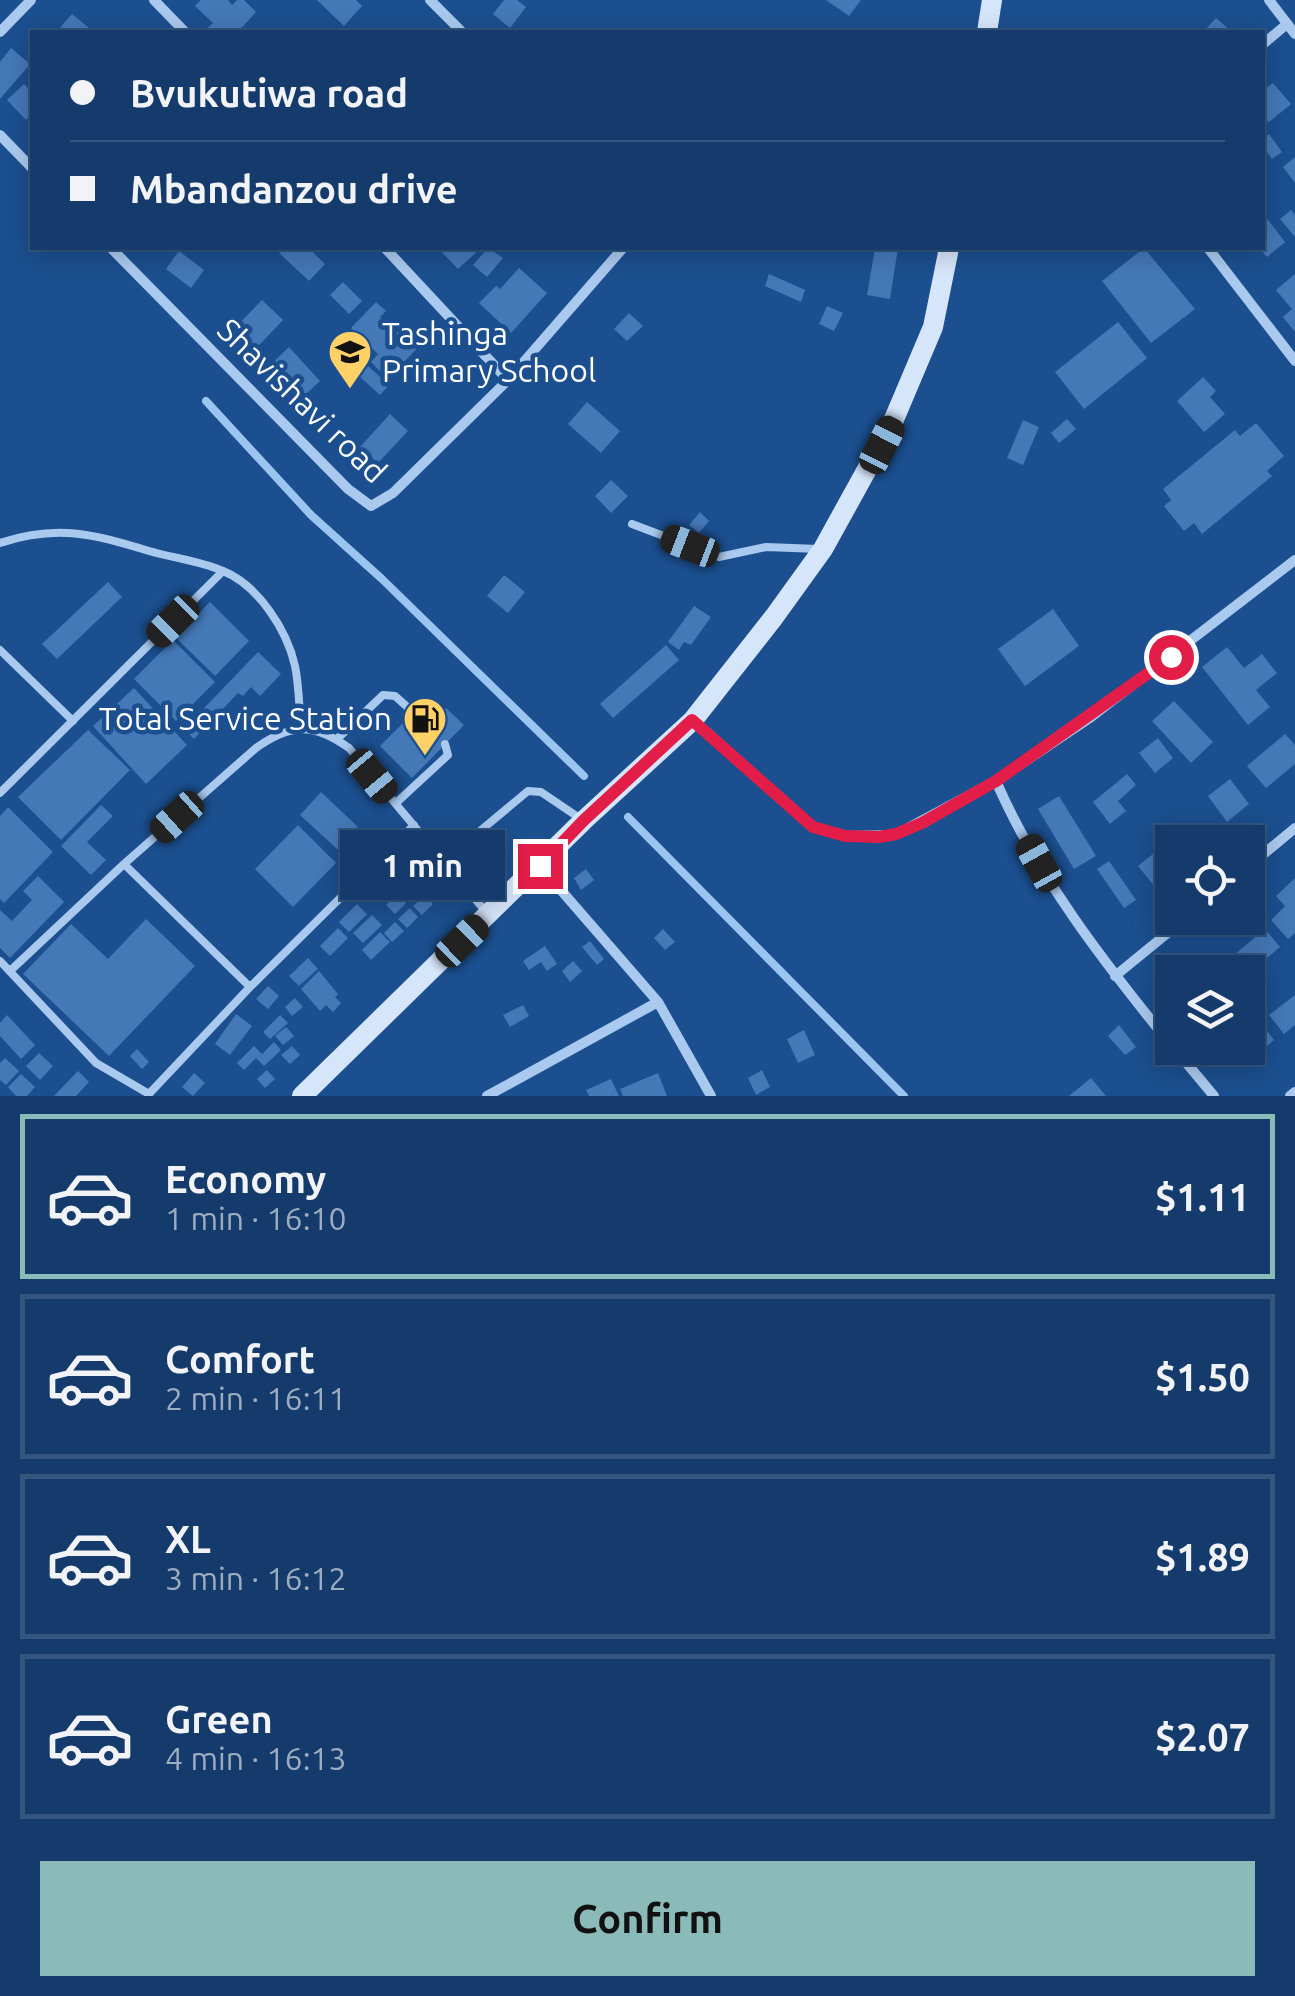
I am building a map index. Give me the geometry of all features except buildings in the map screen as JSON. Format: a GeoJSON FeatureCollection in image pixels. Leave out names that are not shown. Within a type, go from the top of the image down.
{"type":"FeatureCollection","features":[{"type":"Feature","properties":{"kind":"street"},"geometry":{"type":"LineString","coordinates":[[0,32],[31,0]]}},
{"type":"Feature","properties":{"kind":"street"},"geometry":{"type":"LineString","coordinates":[[154,0],[183,30]]}},
{"type":"Feature","properties":{"kind":"street"},"geometry":{"type":"LineString","coordinates":[[430,0],[460,30]]}},
{"type":"Feature","properties":{"kind":"street"},"geometry":{"type":"LineString","coordinates":[[987,30],[992,0]]}},
{"type":"Feature","properties":{"kind":"street"},"geometry":{"type":"LineString","coordinates":[[1265,42],[1291,29],[1269,0]]}},
{"type":"Feature","properties":{"kind":"street"},"geometry":{"type":"LineString","coordinates":[[0,135],[30,166]]}},
{"type":"Feature","properties":{"kind":"street","name":"Shavishavi road"},"geometry":{"type":"LineString","coordinates":[[113,250],[368,506],[393,493],[508,380],[621,250]]}},
{"type":"Feature","properties":{"kind":"street"},"geometry":{"type":"LineString","coordinates":[[387,250],[508,380]]}},
{"type":"Feature","properties":{"kind":"street"},"geometry":{"type":"LineString","coordinates":[[302,1096],[692,720],[823,549],[871,466],[915,374],[932,327],[949,250]]}},
{"type":"Feature","properties":{"kind":"street"},"geometry":{"type":"LineString","coordinates":[[1210,250],[1295,361]]}},
{"type":"Feature","properties":{"kind":"street"},"geometry":{"type":"LineString","coordinates":[[692,720],[813,827],[845,836],[896,834],[996,781],[1106,705],[1295,560]]}},
{"type":"Feature","properties":{"kind":"street"},"geometry":{"type":"LineString","coordinates":[[996,781],[1039,863],[1115,976],[1155,1025]]}},
{"type":"Feature","properties":{"kind":"street"},"geometry":{"type":"LineString","coordinates":[[1265,853],[1295,828]]}},
{"type":"Feature","properties":{"kind":"street"},"geometry":{"type":"LineString","coordinates":[[540,866],[658,1002],[711,1096]]}},
{"type":"Feature","properties":{"kind":"street"},"geometry":{"type":"LineString","coordinates":[[1115,976],[1165,935]]}},
{"type":"Feature","properties":{"kind":"street"},"geometry":{"type":"LineString","coordinates":[[488,1096],[658,1002]]}},
{"type":"Feature","properties":{"kind":"street"},"geometry":{"type":"LineString","coordinates":[[1188,1065],[1214,1096]]}},
{"type":"Feature","properties":{"kind":"lane"},"geometry":{"type":"LineString","coordinates":[[632,524],[719,557],[766,547],[823,549]]}},
{"type":"Feature","properties":{"kind":"lane"},"geometry":{"type":"LineString","coordinates":[[0,543],[59,530],[96,534],[223,571],[246,585],[280,628],[295,664],[300,727]]}},
{"type":"Feature","properties":{"kind":"lane"},"geometry":{"type":"LineString","coordinates":[[0,793],[223,571]]}},
{"type":"Feature","properties":{"kind":"lane"},"geometry":{"type":"LineString","coordinates":[[0,650],[73,721]]}},
{"type":"Feature","properties":{"kind":"lane"},"geometry":{"type":"LineString","coordinates":[[337,739],[383,695],[395,696],[414,712]]}},
{"type":"Feature","properties":{"kind":"lane"},"geometry":{"type":"LineString","coordinates":[[10,971],[256,748],[274,735],[300,727],[337,739],[350,748],[488,915]]}},
{"type":"Feature","properties":{"kind":"lane"},"geometry":{"type":"LineString","coordinates":[[396,803],[448,755],[446,744]]}},
{"type":"Feature","properties":{"kind":"lane"},"geometry":{"type":"LineString","coordinates":[[444,861],[528,792],[541,792],[583,821]]}},
{"type":"Feature","properties":{"kind":"lane"},"geometry":{"type":"LineString","coordinates":[[0,961],[96,1064],[148,1095],[414,824]]}},
{"type":"Feature","properties":{"kind":"lane"},"geometry":{"type":"LineString","coordinates":[[124,864],[250,987]]}},
{"type":"Feature","properties":{"kind":"waterway"},"geometry":{"type":"LineString","coordinates":[[206,401],[311,515],[584,776]]}},
{"type":"Feature","properties":{"kind":"waterway"},"geometry":{"type":"LineString","coordinates":[[628,817],[904,1096]]}},
{"type":"Feature","properties":{"kind":"place","name":"Tashinga Primary School"},"geometry":{"type":"Point","coordinates":[350,390]}},
{"type":"Feature","properties":{"kind":"place","name":"Total Service Station"},"geometry":{"type":"Point","coordinates":[425,757]}},
{"type":"Feature","properties":{"kind":"route"},"geometry":{"type":"LineString","coordinates":[[540,866],[692,720],[813,827],[845,836],[879,837],[922,823],[996,781],[1171,657]]}}]}
